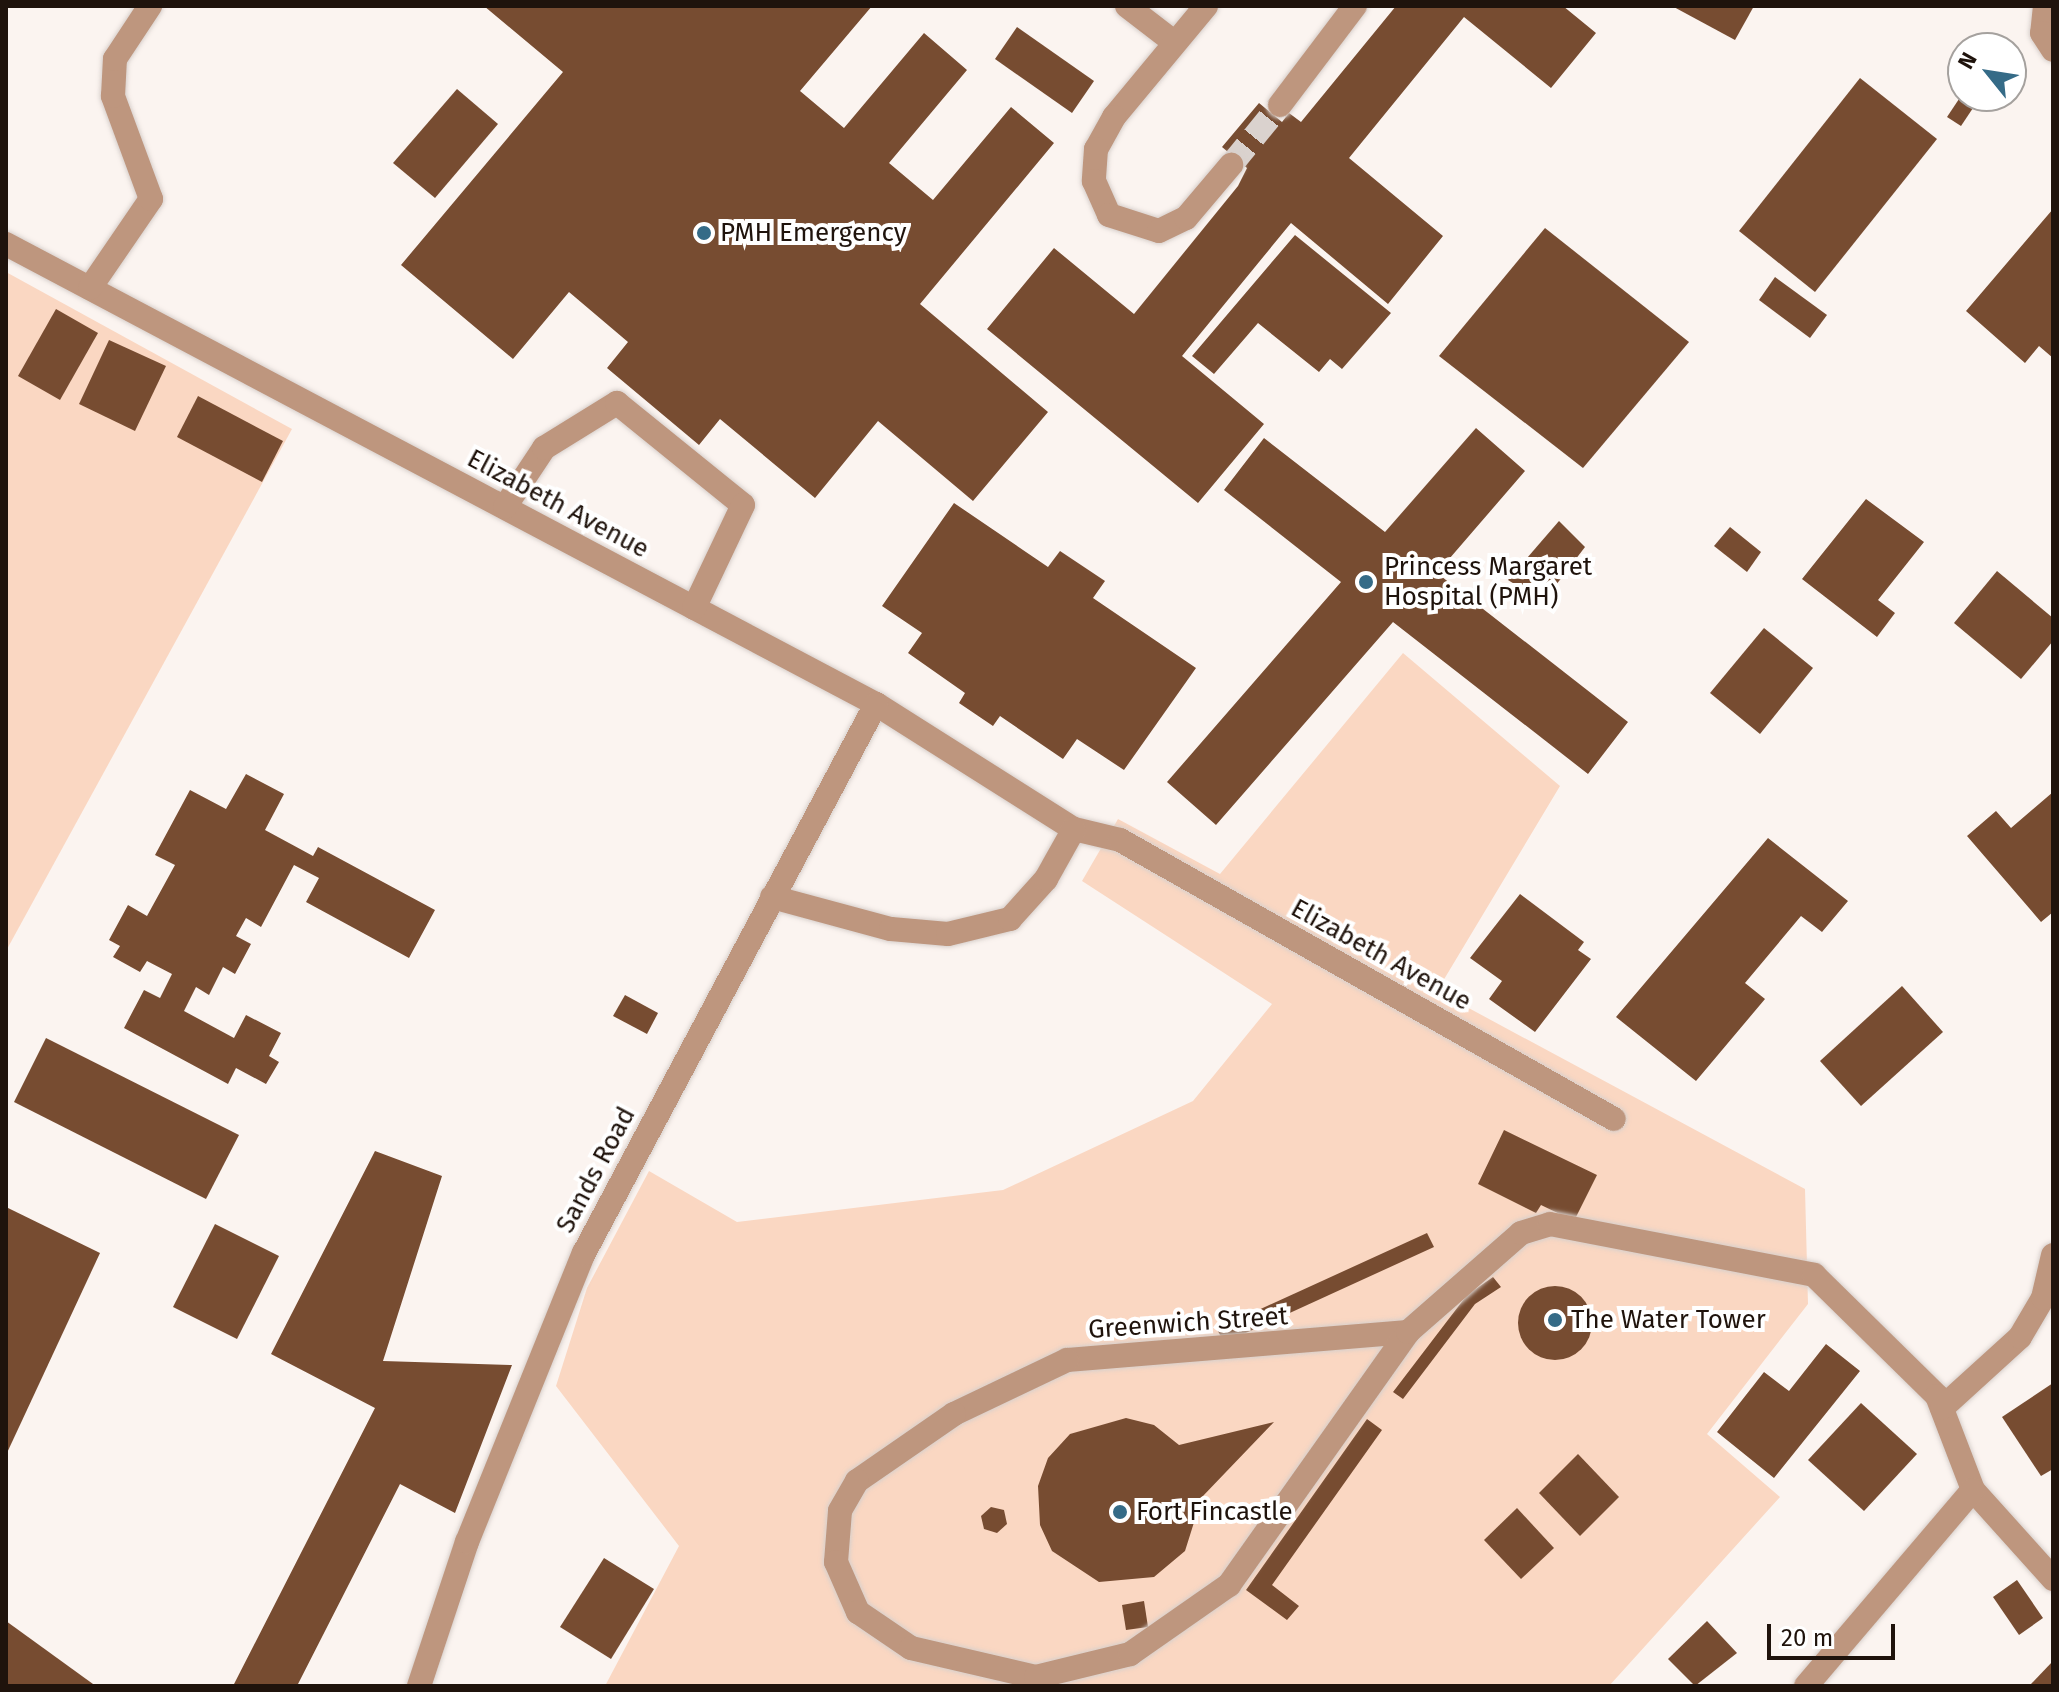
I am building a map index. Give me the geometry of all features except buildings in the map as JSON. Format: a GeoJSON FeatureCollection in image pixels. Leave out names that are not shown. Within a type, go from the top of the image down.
{"type":"FeatureCollection","features":[{"type":"Feature","properties":{"kind":"street"},"geometry":{"type":"LineString","coordinates":[[90,288],[151,199],[113,96],[115,59],[150,6]]}},
{"type":"Feature","properties":{"kind":"street"},"geometry":{"type":"LineString","coordinates":[[1127,6],[1174,42]]}},
{"type":"Feature","properties":{"kind":"street"},"geometry":{"type":"LineString","coordinates":[[1206,6],[1174,42],[1096,149],[1099,199],[1123,224],[1159,231],[1186,218],[1231,165]]}},
{"type":"Feature","properties":{"kind":"street"},"geometry":{"type":"LineString","coordinates":[[1280,105],[1355,6]]}},
{"type":"Feature","properties":{"kind":"street"},"geometry":{"type":"LineString","coordinates":[[2045,6],[2042,33],[2053,50]]}},
{"type":"Feature","properties":{"kind":"street","name":"Elizabeth Avenue"},"geometry":{"type":"LineString","coordinates":[[6,244],[876,704],[1074,829],[1120,840],[1614,1119]]}},
{"type":"Feature","properties":{"kind":"street"},"geometry":{"type":"LineString","coordinates":[[505,507],[544,448],[617,403],[743,505],[694,608]]}},
{"type":"Feature","properties":{"kind":"street","name":"Sands Road"},"geometry":{"type":"LineString","coordinates":[[419,1686],[467,1542],[584,1253],[876,704]]}},
{"type":"Feature","properties":{"kind":"street"},"geometry":{"type":"LineString","coordinates":[[772,897],[891,929],[948,934],[1010,919],[1046,879],[1074,829]]}},
{"type":"Feature","properties":{"kind":"street","name":"Greenwich Street"},"geometry":{"type":"LineString","coordinates":[[1408,1332],[1067,1360],[954,1414],[857,1481],[840,1511],[836,1562],[858,1612],[911,1648],[1036,1677],[1130,1654],[1229,1585],[1408,1332],[1521,1233],[1550,1224],[1814,1275],[1942,1408]]}},
{"type":"Feature","properties":{"kind":"street"},"geometry":{"type":"LineString","coordinates":[[2053,1255],[2043,1298],[2020,1337],[1942,1408],[1973,1490],[2053,1579]]}},
{"type":"Feature","properties":{"kind":"street"},"geometry":{"type":"LineString","coordinates":[[1806,1686],[1973,1490]]}},
{"type":"Feature","properties":{"kind":"shaded area"},"geometry":{"type":"Polygon","coordinates":[[[6,272],[292,429],[6,951],[6,272]]]}},
{"type":"Feature","properties":{"kind":"shaded area"},"geometry":{"type":"Polygon","coordinates":[[[1403,653],[1560,786],[1437,991],[1805,1189],[1808,1304],[1707,1434],[1780,1497],[1609,1686],[605,1686],[679,1546],[556,1386],[587,1288],[649,1171],[737,1222],[1003,1190],[1193,1101],[1272,1004],[1082,881],[1118,819],[1220,874],[1403,653]]]}},
{"type":"Feature","properties":{"kind":"tunnel"},"geometry":{"type":"LineString","coordinates":[[1231,165],[1280,105]]}},
{"type":"Feature","properties":{"kind":"place","name":"PMH Emergency"},"geometry":{"type":"Point","coordinates":[704,233]}},
{"type":"Feature","properties":{"kind":"place","name":"Princess Margaret Hospital (PMH)"},"geometry":{"type":"Point","coordinates":[1366,582]}},
{"type":"Feature","properties":{"kind":"place","name":"The Water Tower"},"geometry":{"type":"Point","coordinates":[1555,1320]}},
{"type":"Feature","properties":{"kind":"place","name":"Fort Fincastle"},"geometry":{"type":"Point","coordinates":[1120,1512]}}]}
